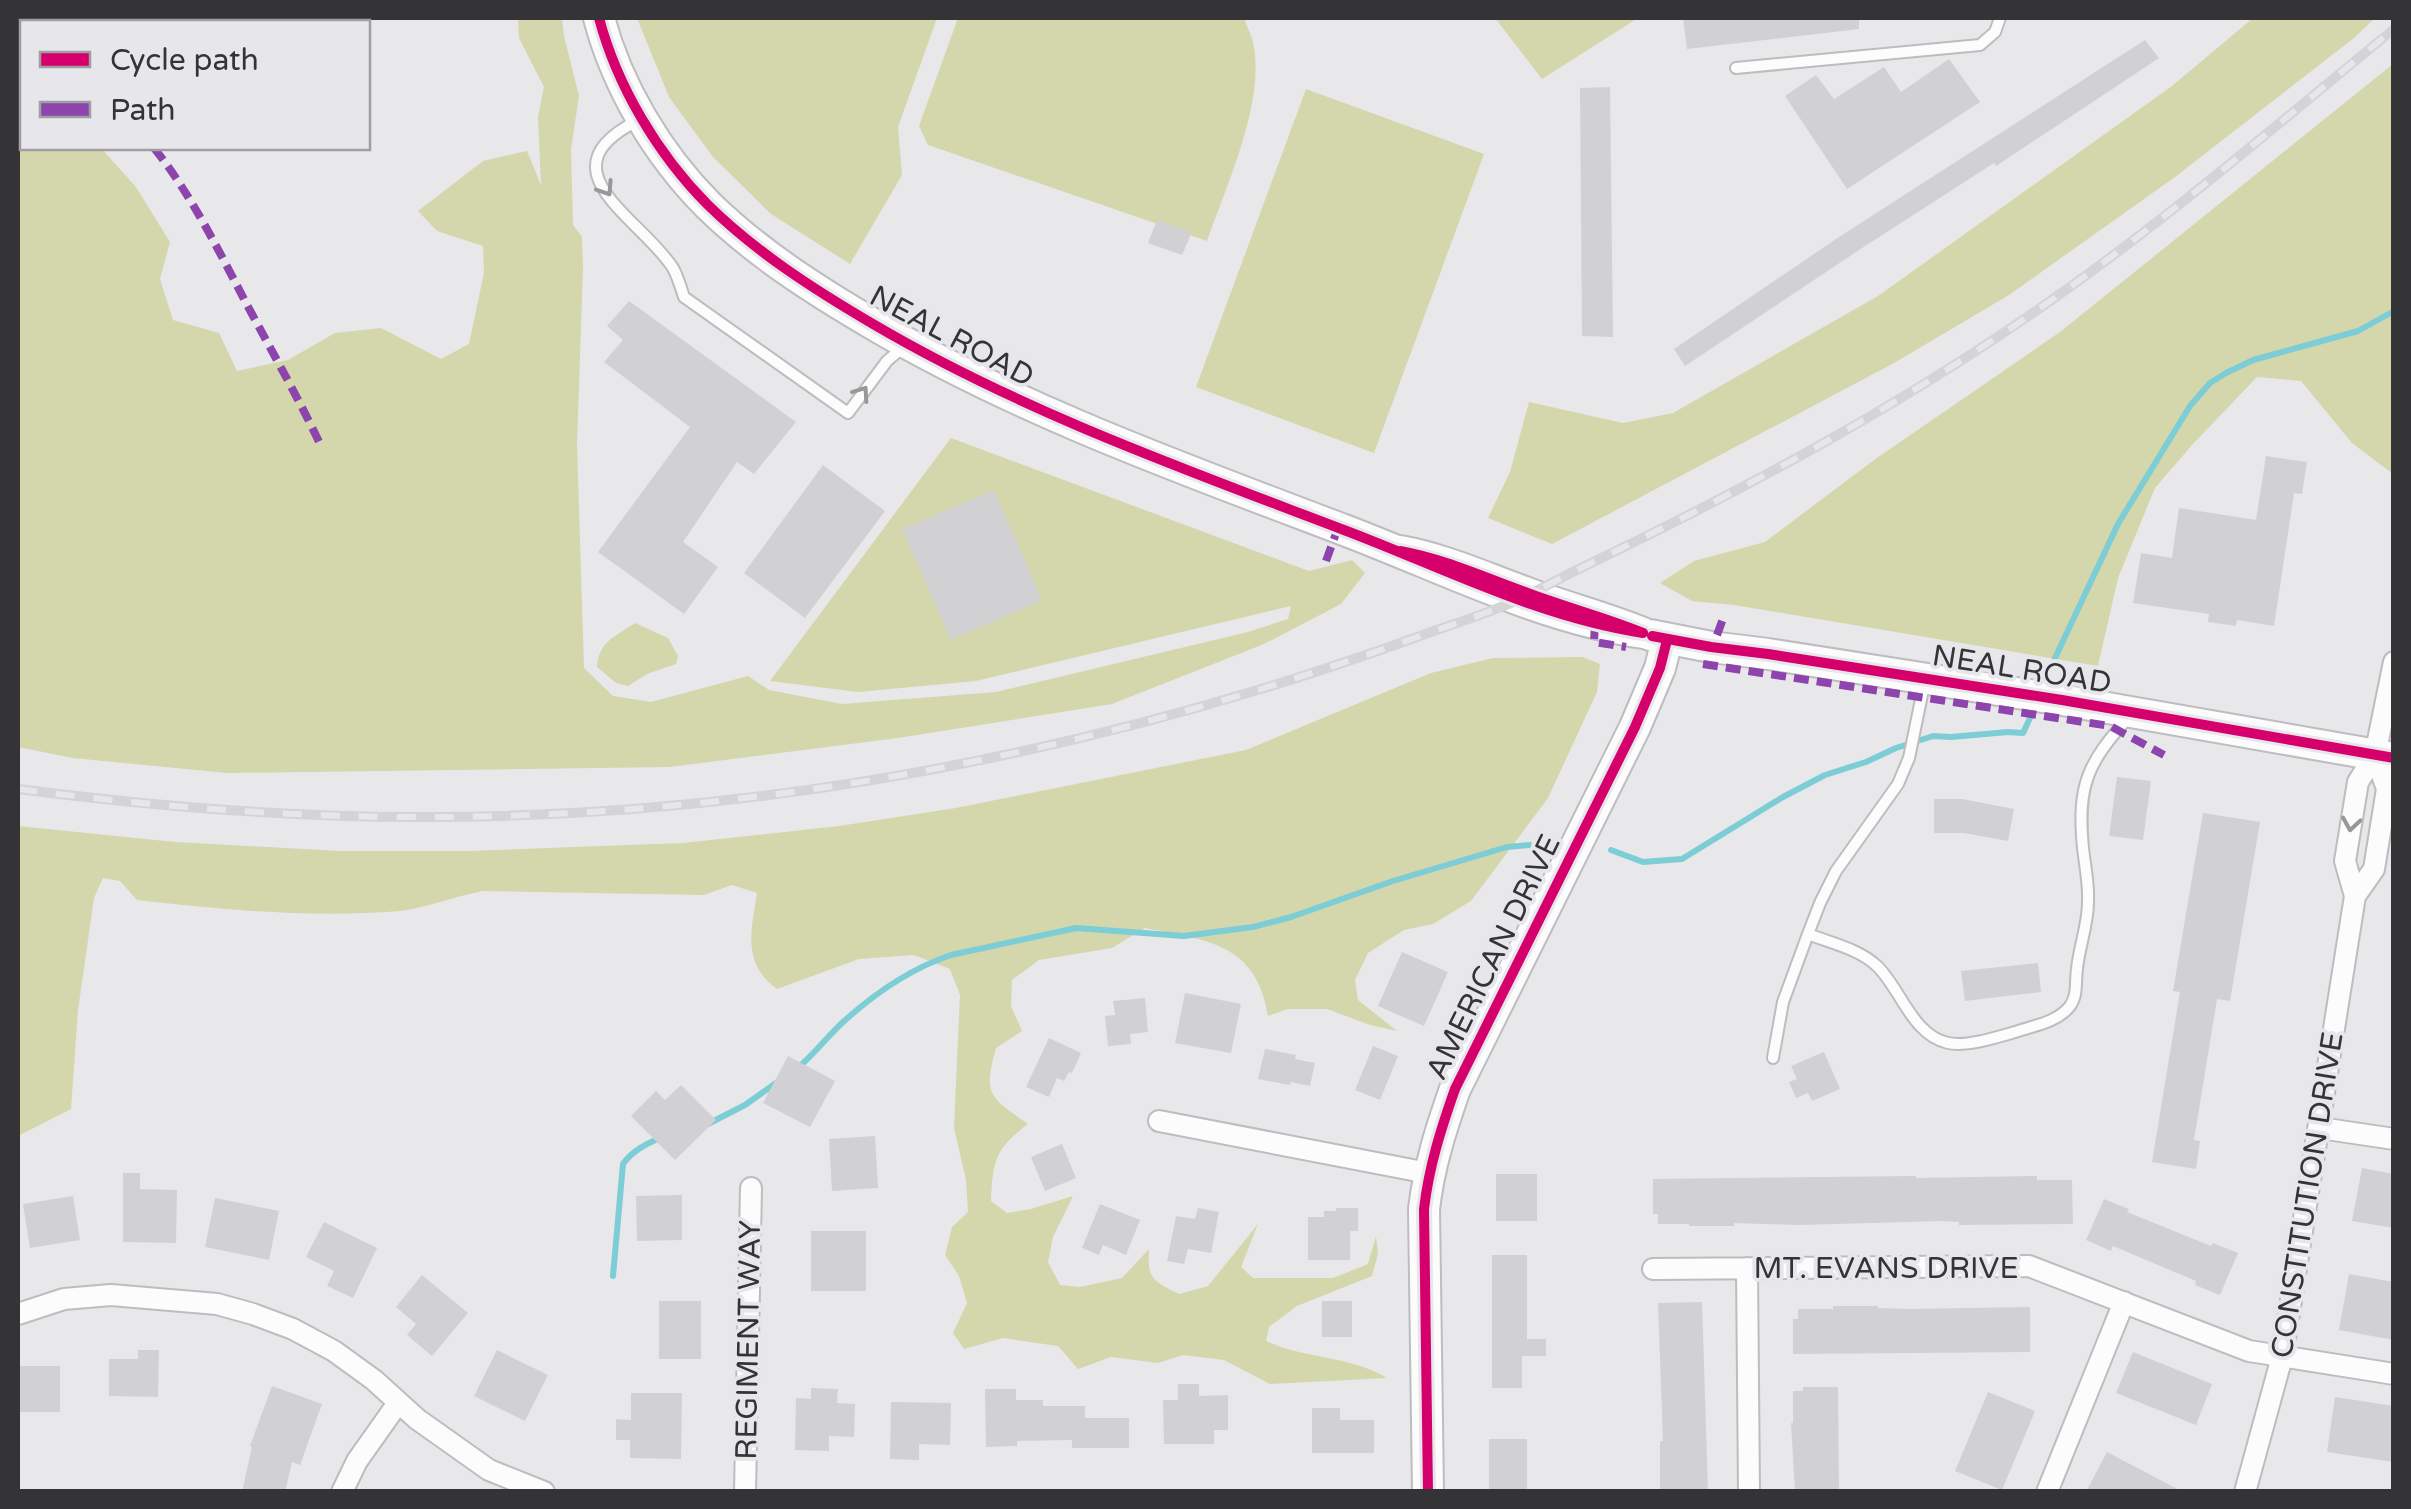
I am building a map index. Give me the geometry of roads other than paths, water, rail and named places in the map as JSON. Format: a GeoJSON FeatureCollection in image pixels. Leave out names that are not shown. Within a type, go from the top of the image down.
{"type":"FeatureCollection","features":[{"type":"Feature","properties":{"kind":"street","name":"NEAL ROAD"},"geometry":{"type":"LineString","coordinates":[[598,18],[621,78],[656,140],[690,186],[742,235],[780,265],[907,344],[1032,407],[1441,570],[1607,628],[2384,756]]}},
{"type":"Feature","properties":{"kind":"street","name":"AMERICAN DRIVE"},"geometry":{"type":"LineString","coordinates":[[1428,1492],[1424,1244],[1428,1173],[1455,1088],[1635,727],[1660,668],[1655,636]]}},
{"type":"Feature","properties":{"kind":"street"},"geometry":{"type":"LineString","coordinates":[[2384,756],[2394,662]]}},
{"type":"Feature","properties":{"kind":"street","name":"CONSTITUTION DRIVE"},"geometry":{"type":"LineString","coordinates":[[2356,896],[2345,861],[2358,782],[2384,756]]}},
{"type":"Feature","properties":{"kind":"street","name":"CONSTITUTION DRIVE"},"geometry":{"type":"LineString","coordinates":[[2245,1492],[2282,1357],[2356,896],[2374,869],[2387,789],[2384,756]]}},
{"type":"Feature","properties":{"kind":"street"},"geometry":{"type":"LineString","coordinates":[[1159,1120],[1428,1173]]}},
{"type":"Feature","properties":{"kind":"street"},"geometry":{"type":"LineString","coordinates":[[2320,1128],[2394,1140]]}},
{"type":"Feature","properties":{"kind":"street","name":"REGIMENT WAY"},"geometry":{"type":"LineString","coordinates":[[745,1492],[752,1188]]}},
{"type":"Feature","properties":{"kind":"street","name":"MT. EVANS DRIVE"},"geometry":{"type":"LineString","coordinates":[[1653,1270],[2029,1266],[2249,1351],[2394,1374]]}},
{"type":"Feature","properties":{"kind":"street"},"geometry":{"type":"LineString","coordinates":[[1747,1268],[1749,1492]]}},
{"type":"Feature","properties":{"kind":"street"},"geometry":{"type":"LineString","coordinates":[[18,1314],[64,1299],[111,1295],[217,1304],[252,1314],[334,1351],[489,1470],[544,1492]]}},
{"type":"Feature","properties":{"kind":"street"},"geometry":{"type":"LineString","coordinates":[[2047,1492],[2124,1302]]}},
{"type":"Feature","properties":{"kind":"street"},"geometry":{"type":"LineString","coordinates":[[342,1492],[356,1461],[398,1403]]}},
{"type":"Feature","properties":{"kind":"lane"},"geometry":{"type":"LineString","coordinates":[[1736,68],[1980,45],[1995,32],[2000,18]]}},
{"type":"Feature","properties":{"kind":"lane"},"geometry":{"type":"LineString","coordinates":[[642,118],[620,129],[600,149],[596,173],[605,192],[673,269],[684,298],[848,413],[887,361],[907,344]]}},
{"type":"Feature","properties":{"kind":"lane"},"geometry":{"type":"LineString","coordinates":[[1773,1058],[1783,1002],[1820,903],[1836,871],[1898,784],[1910,758],[1926,679]]}},
{"type":"Feature","properties":{"kind":"lane"},"geometry":{"type":"LineString","coordinates":[[1808,934],[1862,954],[1879,968],[1912,1016],[1932,1036],[1950,1044],[1992,1039],[2057,1017],[2070,1006],[2076,994],[2076,970],[2088,906],[2082,820],[2084,787],[2092,762],[2133,713]]}},
{"type":"Feature","properties":{"kind":"waterway"},"geometry":{"type":"LineString","coordinates":[[2055,658],[2118,524],[2190,406],[2210,383],[2253,360],[2358,331],[2394,311]]}},
{"type":"Feature","properties":{"kind":"waterway"},"geometry":{"type":"LineString","coordinates":[[1611,850],[1643,862],[1682,859],[1825,775],[1933,736],[2023,733],[2030,718]]}},
{"type":"Feature","properties":{"kind":"waterway"},"geometry":{"type":"LineString","coordinates":[[799,1067],[843,1022],[881,992],[951,955],[1076,928],[1184,936],[1253,927],[1507,847],[1530,845]]}},
{"type":"Feature","properties":{"kind":"waterway"},"geometry":{"type":"LineString","coordinates":[[706,1125],[776,1083]]}},
{"type":"Feature","properties":{"kind":"waterway"},"geometry":{"type":"LineString","coordinates":[[613,1276],[623,1164],[660,1138]]}},
{"type":"Feature","properties":{"kind":"railway"},"geometry":{"type":"LineString","coordinates":[[18,789],[318,815],[525,815],[632,809],[738,799],[949,766],[1158,718],[1301,677],[1518,600],[1700,509],[1866,418],[2027,317],[2121,249],[2394,29]]}}]}
